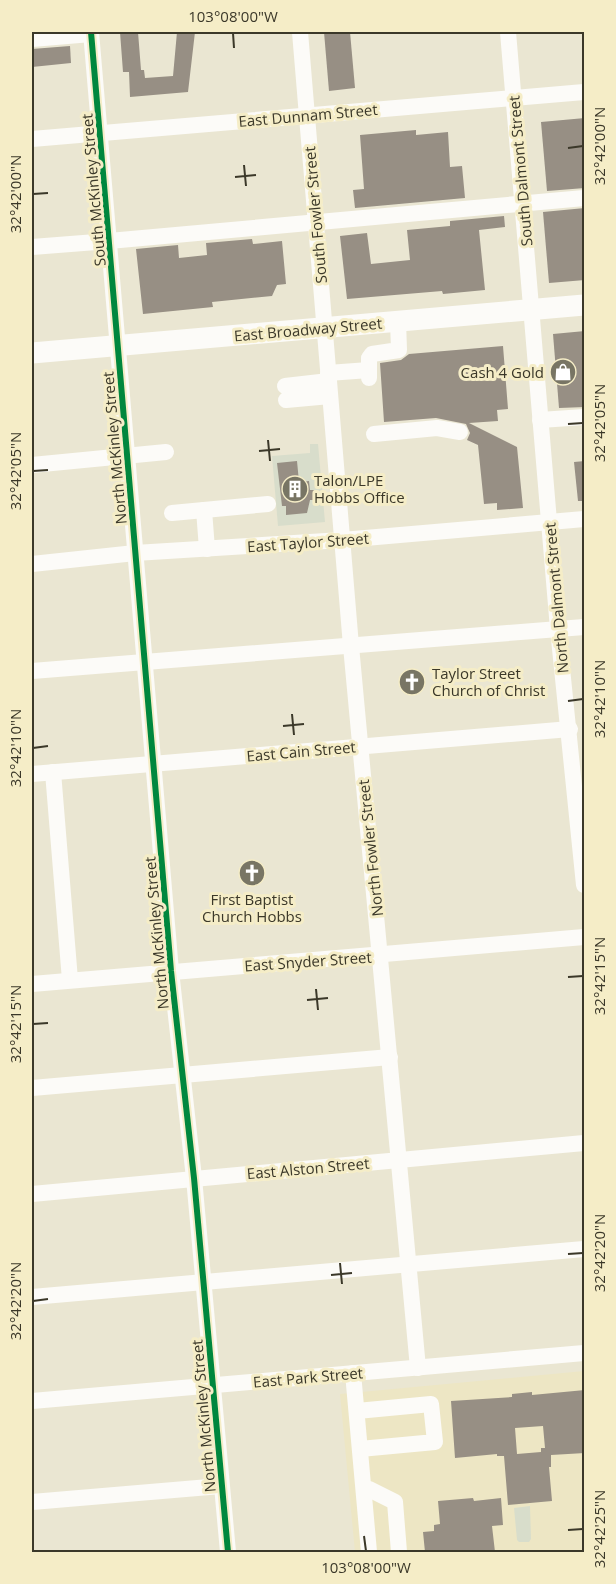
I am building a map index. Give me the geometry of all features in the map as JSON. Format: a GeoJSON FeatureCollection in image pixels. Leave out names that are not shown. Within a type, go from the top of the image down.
{"type":"FeatureCollection","features":[{"type":"Feature","properties":{"kind":"main road","name":"East Broadway Street"},"geometry":{"type":"LineString","coordinates":[[32,353],[585,305]]}},
{"type":"Feature","properties":{"kind":"street","name":"South Fowler Street"},"geometry":{"type":"LineString","coordinates":[[300,32],[324,327]]}},
{"type":"Feature","properties":{"kind":"street","name":"South Dalmont Street"},"geometry":{"type":"LineString","coordinates":[[508,32],[531,310]]}},
{"type":"Feature","properties":{"kind":"street"},"geometry":{"type":"LineString","coordinates":[[32,39],[91,33]]}},
{"type":"Feature","properties":{"kind":"street","name":"South McKinley Street"},"geometry":{"type":"LineString","coordinates":[[91,33],[118,346]]}},
{"type":"Feature","properties":{"kind":"street","name":"East Dunnam Street"},"geometry":{"type":"LineString","coordinates":[[32,139],[585,92]]}},
{"type":"Feature","properties":{"kind":"street"},"geometry":{"type":"LineString","coordinates":[[32,247],[585,198]]}},
{"type":"Feature","properties":{"kind":"street","name":"North Dalmont Street"},"geometry":{"type":"LineString","coordinates":[[531,310],[558,629],[585,885]]}},
{"type":"Feature","properties":{"kind":"street"},"geometry":{"type":"LineString","coordinates":[[286,394],[369,374],[369,358],[372,354],[399,350],[398,321]]}},
{"type":"Feature","properties":{"kind":"street","name":"North Fowler Street"},"geometry":{"type":"LineString","coordinates":[[324,327],[418,1368]]}},
{"type":"Feature","properties":{"kind":"street","name":"North McKinley Street"},"geometry":{"type":"LineString","coordinates":[[118,346],[171,971],[194,1178],[228,1552]]}},
{"type":"Feature","properties":{"kind":"street"},"geometry":{"type":"LineString","coordinates":[[540,420],[585,417]]}},
{"type":"Feature","properties":{"kind":"street"},"geometry":{"type":"LineString","coordinates":[[374,434],[437,428],[460,432]]}},
{"type":"Feature","properties":{"kind":"street"},"geometry":{"type":"LineString","coordinates":[[32,465],[166,452]]}},
{"type":"Feature","properties":{"kind":"street"},"geometry":{"type":"LineString","coordinates":[[172,513],[268,504]]}},
{"type":"Feature","properties":{"kind":"street"},"geometry":{"type":"LineString","coordinates":[[204,510],[207,549]]}},
{"type":"Feature","properties":{"kind":"street","name":"East Taylor Street"},"geometry":{"type":"LineString","coordinates":[[32,564],[135,553],[342,540],[585,519]]}},
{"type":"Feature","properties":{"kind":"street"},"geometry":{"type":"LineString","coordinates":[[32,670],[585,627]]}},
{"type":"Feature","properties":{"kind":"street","name":"East Cain Street"},"geometry":{"type":"LineString","coordinates":[[32,774],[570,729]]}},
{"type":"Feature","properties":{"kind":"street"},"geometry":{"type":"LineString","coordinates":[[53,772],[70,980]]}},
{"type":"Feature","properties":{"kind":"street","name":"East Snyder Street"},"geometry":{"type":"LineString","coordinates":[[32,984],[585,937]]}},
{"type":"Feature","properties":{"kind":"street"},"geometry":{"type":"LineString","coordinates":[[32,1088],[390,1057]]}},
{"type":"Feature","properties":{"kind":"street","name":"East Alston Street"},"geometry":{"type":"LineString","coordinates":[[32,1194],[585,1143]]}},
{"type":"Feature","properties":{"kind":"street"},"geometry":{"type":"LineString","coordinates":[[32,1297],[585,1249]]}},
{"type":"Feature","properties":{"kind":"street","name":"East Park Street"},"geometry":{"type":"LineString","coordinates":[[32,1401],[585,1353]]}},
{"type":"Feature","properties":{"kind":"street"},"geometry":{"type":"LineString","coordinates":[[353,1373],[369,1552]]}},
{"type":"Feature","properties":{"kind":"street"},"geometry":{"type":"LineString","coordinates":[[357,1411],[431,1404],[435,1442],[360,1449]]}},
{"type":"Feature","properties":{"kind":"street"},"geometry":{"type":"LineString","coordinates":[[32,1502],[221,1486]]}},
{"type":"Feature","properties":{"kind":"street"},"geometry":{"type":"LineString","coordinates":[[364,1490],[369,1489],[395,1502],[399,1552]]}},
{"type":"Feature","properties":{"kind":"shaded area"},"geometry":{"type":"Polygon","coordinates":[[[584,1371],[584,1552],[355,1552],[340,1394],[584,1371]]]}},
{"type":"Feature","properties":{"kind":"green space"},"geometry":{"type":"Polygon","coordinates":[[[310,444],[318,444],[325,522],[278,526],[272,456],[310,453],[310,444]]]}},
{"type":"Feature","properties":{"kind":"green space"},"geometry":{"type":"Polygon","coordinates":[[[530,1506],[531,1539],[529,1542],[519,1542],[514,1508],[530,1506]]]}},
{"type":"Feature","properties":{"kind":"building"},"geometry":{"type":"Polygon","coordinates":[[[120,32],[138,32],[141,70],[144,70],[145,78],[173,76],[177,32],[195,32],[188,92],[130,97],[129,72],[123,72],[120,32]]]}},
{"type":"Feature","properties":{"kind":"building"},"geometry":{"type":"Polygon","coordinates":[[[324,32],[350,32],[355,88],[329,91],[324,32]]]}},
{"type":"Feature","properties":{"kind":"building"},"geometry":{"type":"Polygon","coordinates":[[[70,46],[71,63],[32,67],[32,49],[70,46]]]}},
{"type":"Feature","properties":{"kind":"building"},"geometry":{"type":"Polygon","coordinates":[[[585,118],[585,188],[547,191],[541,122],[585,118]]]}},
{"type":"Feature","properties":{"kind":"building"},"geometry":{"type":"Polygon","coordinates":[[[416,130],[416,135],[448,132],[450,167],[462,166],[465,198],[355,208],[353,190],[364,189],[360,135],[416,130]]]}},
{"type":"Feature","properties":{"kind":"building"},"geometry":{"type":"Polygon","coordinates":[[[585,208],[585,280],[549,283],[543,212],[585,208]]]}},
{"type":"Feature","properties":{"kind":"building"},"geometry":{"type":"Polygon","coordinates":[[[504,216],[505,227],[479,230],[485,290],[443,294],[442,291],[347,299],[340,236],[367,233],[371,264],[410,260],[407,230],[450,226],[450,221],[504,216]]]}},
{"type":"Feature","properties":{"kind":"building"},"geometry":{"type":"Polygon","coordinates":[[[252,239],[253,244],[282,241],[286,284],[277,285],[272,296],[212,302],[213,307],[143,314],[136,249],[178,245],[179,258],[207,255],[206,243],[252,239]]]}},
{"type":"Feature","properties":{"kind":"building"},"geometry":{"type":"Polygon","coordinates":[[[585,331],[585,407],[559,408],[553,334],[585,331]]]}},
{"type":"Feature","properties":{"kind":"building"},"geometry":{"type":"Polygon","coordinates":[[[503,346],[508,409],[497,410],[498,421],[469,423],[517,447],[523,508],[497,510],[497,503],[484,504],[478,445],[467,440],[470,433],[466,424],[436,418],[384,422],[380,363],[401,360],[409,354],[503,346]]]}},
{"type":"Feature","properties":{"kind":"building","name":"Talon/LPE Hobbs Office"},"geometry":{"type":"Polygon","coordinates":[[[297,461],[299,482],[309,481],[310,490],[314,490],[316,500],[310,500],[307,513],[286,515],[286,506],[282,506],[277,463],[297,461]]]}},
{"type":"Feature","properties":{"kind":"building"},"geometry":{"type":"Polygon","coordinates":[[[585,461],[585,501],[578,501],[574,462],[585,461]]]}},
{"type":"Feature","properties":{"kind":"building"},"geometry":{"type":"Polygon","coordinates":[[[585,1390],[585,1453],[551,1455],[551,1467],[549,1467],[552,1501],[508,1505],[504,1456],[497,1456],[497,1454],[455,1458],[451,1401],[512,1397],[512,1394],[532,1392],[532,1395],[585,1390]],[[543,1426],[515,1428],[517,1454],[541,1452],[541,1448],[545,1448],[543,1426]]]}},
{"type":"Feature","properties":{"kind":"building"},"geometry":{"type":"Polygon","coordinates":[[[473,1498],[474,1501],[501,1498],[503,1525],[492,1526],[495,1552],[425,1552],[423,1532],[434,1531],[434,1525],[440,1524],[438,1501],[473,1498]]]}},
{"type":"Feature","properties":{"kind":"cycle path"},"geometry":{"type":"LineString","coordinates":[[91,32],[171,971],[194,1178],[228,1552]]}},
{"type":"Feature","properties":{"kind":"place","name":"Cash 4 Gold"},"geometry":{"type":"Point","coordinates":[563,372]}},
{"type":"Feature","properties":{"kind":"place","name":"Talon/LPE Hobbs Office"},"geometry":{"type":"Point","coordinates":[295,489]}},
{"type":"Feature","properties":{"kind":"place","name":"Taylor Street Church of Christ"},"geometry":{"type":"Point","coordinates":[412,682]}},
{"type":"Feature","properties":{"kind":"place","name":"First Baptist Church Hobbs"},"geometry":{"type":"Point","coordinates":[252,873]}}]}
